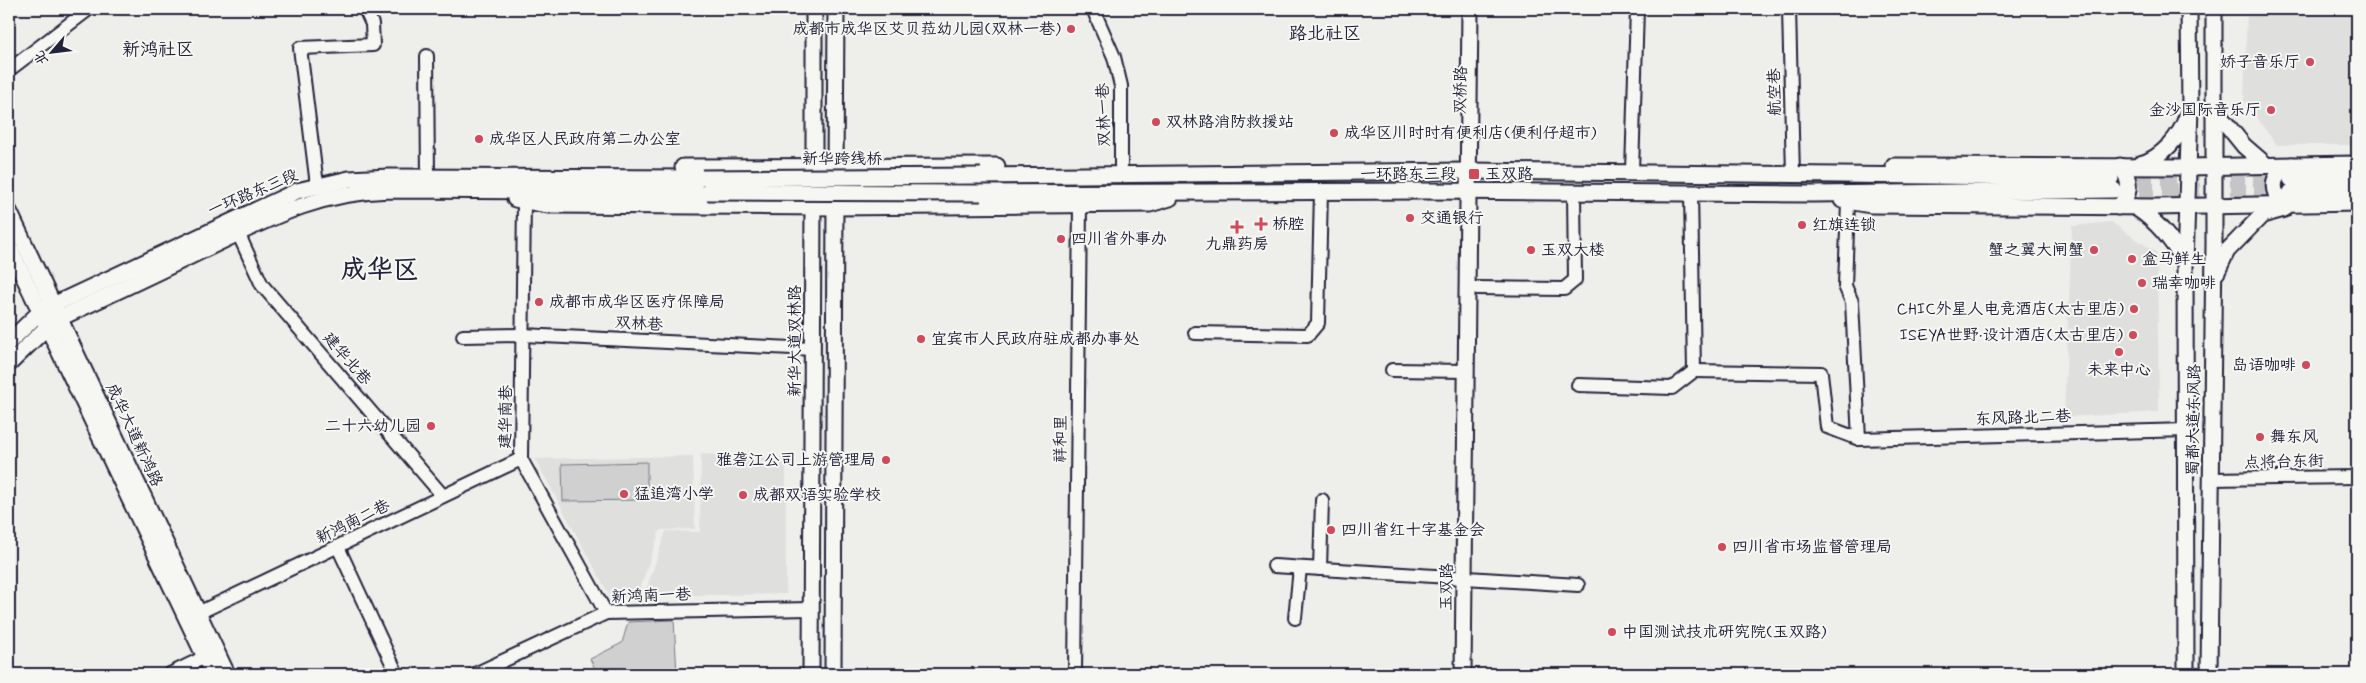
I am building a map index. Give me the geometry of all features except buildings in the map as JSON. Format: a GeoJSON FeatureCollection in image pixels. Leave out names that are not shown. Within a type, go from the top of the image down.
{"type":"FeatureCollection","features":[{"type":"Feature","properties":{"kind":"main road","name":"新华大道双林路"},"geometry":{"type":"LineString","coordinates":[[811,674],[814,9]]}},
{"type":"Feature","properties":{"kind":"main road"},"geometry":{"type":"LineString","coordinates":[[833,674],[836,9]]}},
{"type":"Feature","properties":{"kind":"main road","name":"双桥路"},"geometry":{"type":"LineString","coordinates":[[1470,9],[1473,171]]}},
{"type":"Feature","properties":{"kind":"main road","name":"双桥路"},"geometry":{"type":"LineString","coordinates":[[1473,171],[1480,9]]}},
{"type":"Feature","properties":{"kind":"main road","name":"蜀都大道东风路"},"geometry":{"type":"LineString","coordinates":[[2186,674],[2187,430],[2185,263],[2190,108],[2189,9]]}},
{"type":"Feature","properties":{"kind":"main road","name":"蜀都大道东风路"},"geometry":{"type":"LineString","coordinates":[[2208,674],[2213,288],[2214,9]]}},
{"type":"Feature","properties":{"kind":"main road"},"geometry":{"type":"LineString","coordinates":[[2118,175],[2151,162],[2164,150],[2184,126],[2190,108]]}},
{"type":"Feature","properties":{"kind":"main road"},"geometry":{"type":"LineString","coordinates":[[2214,109],[2244,146],[2293,189],[2357,203]]}},
{"type":"Feature","properties":{"kind":"main road"},"geometry":{"type":"LineString","coordinates":[[2213,288],[2219,264],[2227,251],[2262,215],[2293,189],[2357,164]]}},
{"type":"Feature","properties":{"kind":"main road"},"geometry":{"type":"LineString","coordinates":[[482,185],[560,168],[1121,166],[1150,168],[1183,175]]}},
{"type":"Feature","properties":{"kind":"main road"},"geometry":{"type":"LineString","coordinates":[[1814,194],[2118,175],[2188,167],[2266,166]]}},
{"type":"Feature","properties":{"kind":"main road","name":"一环路东三段"},"geometry":{"type":"LineString","coordinates":[[1183,175],[1473,171],[1811,176],[2118,175]]}},
{"type":"Feature","properties":{"kind":"main road","name":"玉双路"},"geometry":{"type":"LineString","coordinates":[[1473,171],[1466,371],[1469,579],[1473,674]]}},
{"type":"Feature","properties":{"kind":"main road"},"geometry":{"type":"LineString","coordinates":[[2118,175],[2126,173],[2129,184],[2128,194],[2118,206]]}},
{"type":"Feature","properties":{"kind":"main road","name":"新华跨线桥"},"geometry":{"type":"LineString","coordinates":[[705,185],[981,176],[1183,175]]}},
{"type":"Feature","properties":{"kind":"main road","name":"一环路东三段"},"geometry":{"type":"LineString","coordinates":[[51,312],[265,204],[316,185],[367,178],[428,178],[482,185]]}},
{"type":"Feature","properties":{"kind":"main road"},"geometry":{"type":"LineString","coordinates":[[1814,194],[1871,205],[2188,206],[2213,205],[2357,178]]}},
{"type":"Feature","properties":{"kind":"main road","name":"一环路东三段"},"geometry":{"type":"LineString","coordinates":[[51,312],[238,234],[302,205],[350,192],[482,185]]}},
{"type":"Feature","properties":{"kind":"main road"},"geometry":{"type":"LineString","coordinates":[[482,185],[705,185]]}},
{"type":"Feature","properties":{"kind":"main road"},"geometry":{"type":"LineString","coordinates":[[482,185],[524,200],[557,206],[835,208],[1150,204],[1183,193]]}},
{"type":"Feature","properties":{"kind":"main road","name":"新华跨线桥"},"geometry":{"type":"LineString","coordinates":[[705,185],[981,193],[1183,193]]}},
{"type":"Feature","properties":{"kind":"main road"},"geometry":{"type":"LineString","coordinates":[[2293,189],[2357,192]]}},
{"type":"Feature","properties":{"kind":"main road","name":"一环路东三段"},"geometry":{"type":"LineString","coordinates":[[1183,193],[1473,191],[1814,194]]}},
{"type":"Feature","properties":{"kind":"main road","name":"玉双路"},"geometry":{"type":"LineString","coordinates":[[1463,674],[1469,579],[1477,288],[1473,191]]}},
{"type":"Feature","properties":{"kind":"main road"},"geometry":{"type":"LineString","coordinates":[[2136,206],[2167,233],[2185,263]]}},
{"type":"Feature","properties":{"kind":"main road","name":"成华大道新鸿路"},"geometry":{"type":"LineString","coordinates":[[9,212],[51,312],[227,674]]}},
{"type":"Feature","properties":{"kind":"main road","name":"成华大道新鸿路"},"geometry":{"type":"LineString","coordinates":[[9,246],[51,312],[47,327],[213,674]]}},
{"type":"Feature","properties":{"kind":"main road"},"geometry":{"type":"LineString","coordinates":[[9,342],[51,312]]}},
{"type":"Feature","properties":{"kind":"main road"},"geometry":{"type":"LineString","coordinates":[[9,364],[47,327]]}},
{"type":"Feature","properties":{"kind":"street"},"geometry":{"type":"LineString","coordinates":[[9,70],[89,9]]}},
{"type":"Feature","properties":{"kind":"street"},"geometry":{"type":"LineString","coordinates":[[316,185],[300,48],[373,45],[372,24],[365,9]]}},
{"type":"Feature","properties":{"kind":"street","name":"双林一巷"},"geometry":{"type":"LineString","coordinates":[[1093,9],[1114,57],[1122,86],[1121,166]]}},
{"type":"Feature","properties":{"kind":"street"},"geometry":{"type":"LineString","coordinates":[[1632,172],[1637,9]]}},
{"type":"Feature","properties":{"kind":"street","name":"航空巷"},"geometry":{"type":"LineString","coordinates":[[1789,9],[1793,175]]}},
{"type":"Feature","properties":{"kind":"street"},"geometry":{"type":"LineString","coordinates":[[427,56],[428,178]]}},
{"type":"Feature","properties":{"kind":"street"},"geometry":{"type":"LineString","coordinates":[[1195,333],[1308,335],[1318,323],[1321,191]]}},
{"type":"Feature","properties":{"kind":"street"},"geometry":{"type":"LineString","coordinates":[[1477,288],[1564,290],[1574,280],[1574,192]]}},
{"type":"Feature","properties":{"kind":"street"},"geometry":{"type":"LineString","coordinates":[[1578,385],[1672,388],[1694,371],[1691,192]]}},
{"type":"Feature","properties":{"kind":"street","name":"建华南巷"},"geometry":{"type":"LineString","coordinates":[[524,200],[521,459],[606,613]]}},
{"type":"Feature","properties":{"kind":"street"},"geometry":{"type":"LineString","coordinates":[[1848,202],[1845,286],[1852,302],[1859,439]]}},
{"type":"Feature","properties":{"kind":"street","name":"祥和里"},"geometry":{"type":"LineString","coordinates":[[1075,674],[1080,204]]}},
{"type":"Feature","properties":{"kind":"street","name":"建华北巷"},"geometry":{"type":"LineString","coordinates":[[238,234],[262,285],[443,496]]}},
{"type":"Feature","properties":{"kind":"street","name":"双林巷"},"geometry":{"type":"LineString","coordinates":[[464,336],[523,335],[813,349]]}},
{"type":"Feature","properties":{"kind":"street"},"geometry":{"type":"LineString","coordinates":[[1392,370],[1466,371]]}},
{"type":"Feature","properties":{"kind":"street","name":"东风路北二巷"},"geometry":{"type":"LineString","coordinates":[[1694,371],[1822,373],[1827,427],[1859,439],[2187,430]]}},
{"type":"Feature","properties":{"kind":"street","name":"新鸿南二巷"},"geometry":{"type":"LineString","coordinates":[[198,613],[521,459]]}},
{"type":"Feature","properties":{"kind":"street","name":"点将台东街"},"geometry":{"type":"LineString","coordinates":[[2211,479],[2357,477]]}},
{"type":"Feature","properties":{"kind":"street"},"geometry":{"type":"LineString","coordinates":[[1320,570],[1322,500]]}},
{"type":"Feature","properties":{"kind":"street"},"geometry":{"type":"LineString","coordinates":[[338,547],[398,674]]}},
{"type":"Feature","properties":{"kind":"street"},"geometry":{"type":"LineString","coordinates":[[1274,566],[1578,584]]}},
{"type":"Feature","properties":{"kind":"street"},"geometry":{"type":"LineString","coordinates":[[1295,618],[1300,568]]}},
{"type":"Feature","properties":{"kind":"street","name":"新鸿南一巷"},"geometry":{"type":"LineString","coordinates":[[475,674],[606,613],[811,609]]}},
{"type":"Feature","properties":{"kind":"street"},"geometry":{"type":"LineString","coordinates":[[170,674],[205,657]]}},
{"type":"Feature","properties":{"kind":"shaded area","name":"娇子音乐厅"},"geometry":{"type":"Polygon","coordinates":[[[2247,9],[2357,9],[2357,145],[2277,145],[2244,101],[2247,9]]]}},
{"type":"Feature","properties":{"kind":"shaded area","name":"未来中心"},"geometry":{"type":"Polygon","coordinates":[[[2111,222],[2157,253],[2159,412],[2064,417],[2072,226],[2111,222]]]}},
{"type":"Feature","properties":{"kind":"shaded area","name":"成都双语实验学校"},"geometry":{"type":"Polygon","coordinates":[[[701,454],[786,458],[786,594],[644,596],[666,531],[700,532],[701,454]]]}},
{"type":"Feature","properties":{"kind":"shaded area","name":"猛追湾小学"},"geometry":{"type":"Polygon","coordinates":[[[693,456],[695,529],[660,530],[638,595],[612,600],[535,459],[693,456]]]}},
{"type":"Feature","properties":{"kind":"shaded area"},"geometry":{"type":"Polygon","coordinates":[[[647,462],[647,500],[563,501],[562,464],[647,462]]]}},
{"type":"Feature","properties":{"kind":"shaded area"},"geometry":{"type":"Polygon","coordinates":[[[674,620],[677,674],[598,674],[590,659],[622,643],[628,622],[674,620]]]}},
{"type":"Feature","properties":{"kind":"tunnel"},"geometry":{"type":"LineString","coordinates":[[2115,178],[2287,179]]}},
{"type":"Feature","properties":{"kind":"tunnel"},"geometry":{"type":"LineString","coordinates":[[2116,190],[2287,192]]}},
{"type":"Feature","properties":{"kind":"place","name":"成都市成华区艾贝菈幼儿园(双林一巷)"},"geometry":{"type":"Point","coordinates":[1071,29]}},
{"type":"Feature","properties":{"kind":"place","name":"娇子音乐厅"},"geometry":{"type":"Point","coordinates":[2310,62]}},
{"type":"Feature","properties":{"kind":"place","name":"金沙国际音乐厅"},"geometry":{"type":"Point","coordinates":[2271,110]}},
{"type":"Feature","properties":{"kind":"place","name":"双林路消防救援站"},"geometry":{"type":"Point","coordinates":[1156,122]}},
{"type":"Feature","properties":{"kind":"place","name":"成华区川时时有便利店(便利仔超市)"},"geometry":{"type":"Point","coordinates":[1334,133]}},
{"type":"Feature","properties":{"kind":"place","name":"成华区人民政府第二办公室"},"geometry":{"type":"Point","coordinates":[479,139]}},
{"type":"Feature","properties":{"kind":"place","name":"玉双路"},"geometry":{"type":"Point","coordinates":[1474,174]}},
{"type":"Feature","properties":{"kind":"place","name":"交通银行"},"geometry":{"type":"Point","coordinates":[1410,218]}},
{"type":"Feature","properties":{"kind":"place","name":"桥腔"},"geometry":{"type":"Point","coordinates":[1261,224]}},
{"type":"Feature","properties":{"kind":"place","name":"红旗连锁"},"geometry":{"type":"Point","coordinates":[1802,225]}},
{"type":"Feature","properties":{"kind":"place","name":"九鼎药房"},"geometry":{"type":"Point","coordinates":[1237,227]}},
{"type":"Feature","properties":{"kind":"place","name":"四川省外事办"},"geometry":{"type":"Point","coordinates":[1061,239]}},
{"type":"Feature","properties":{"kind":"place","name":"玉双大楼"},"geometry":{"type":"Point","coordinates":[1531,250]}},
{"type":"Feature","properties":{"kind":"place","name":"蟹之翼大闸蟹"},"geometry":{"type":"Point","coordinates":[2094,250]}},
{"type":"Feature","properties":{"kind":"place","name":"盒马鲜生"},"geometry":{"type":"Point","coordinates":[2132,259]}},
{"type":"Feature","properties":{"kind":"place","name":"瑞幸咖啡"},"geometry":{"type":"Point","coordinates":[2142,283]}},
{"type":"Feature","properties":{"kind":"place","name":"成都市成华区医疗保障局"},"geometry":{"type":"Point","coordinates":[539,302]}},
{"type":"Feature","properties":{"kind":"place","name":"CHIC外星人电竞酒店(太古里店)"},"geometry":{"type":"Point","coordinates":[2134,309]}},
{"type":"Feature","properties":{"kind":"place","name":"ISEYA世野·设计酒店(太古里店)"},"geometry":{"type":"Point","coordinates":[2133,335]}},
{"type":"Feature","properties":{"kind":"place","name":"宜宾市人民政府驻成都办事处"},"geometry":{"type":"Point","coordinates":[921,339]}},
{"type":"Feature","properties":{"kind":"place","name":"未来中心"},"geometry":{"type":"Point","coordinates":[2119,352]}},
{"type":"Feature","properties":{"kind":"place","name":"岛语咖啡"},"geometry":{"type":"Point","coordinates":[2306,365]}},
{"type":"Feature","properties":{"kind":"place","name":"二十六幼儿园"},"geometry":{"type":"Point","coordinates":[431,426]}},
{"type":"Feature","properties":{"kind":"place","name":"舞东风"},"geometry":{"type":"Point","coordinates":[2260,437]}},
{"type":"Feature","properties":{"kind":"place","name":"雅砻江公司上游管理局"},"geometry":{"type":"Point","coordinates":[886,460]}},
{"type":"Feature","properties":{"kind":"place","name":"猛追湾小学"},"geometry":{"type":"Point","coordinates":[624,494]}},
{"type":"Feature","properties":{"kind":"place","name":"成都双语实验学校"},"geometry":{"type":"Point","coordinates":[743,495]}},
{"type":"Feature","properties":{"kind":"place","name":"四川省红十字基金会"},"geometry":{"type":"Point","coordinates":[1331,530]}},
{"type":"Feature","properties":{"kind":"place","name":"四川省市场监督管理局"},"geometry":{"type":"Point","coordinates":[1722,547]}},
{"type":"Feature","properties":{"kind":"place","name":"中国测试技术研究院(玉双路)"},"geometry":{"type":"Point","coordinates":[1612,632]}},
{"type":"Feature","properties":{"kind":"district","name":"路北社区"},"geometry":{"type":"Point","coordinates":[1325,34]}},
{"type":"Feature","properties":{"kind":"district","name":"新鸿社区"},"geometry":{"type":"Point","coordinates":[158,50]}},
{"type":"Feature","properties":{"kind":"district","name":"成华区"},"geometry":{"type":"Point","coordinates":[380,271]}}]}
